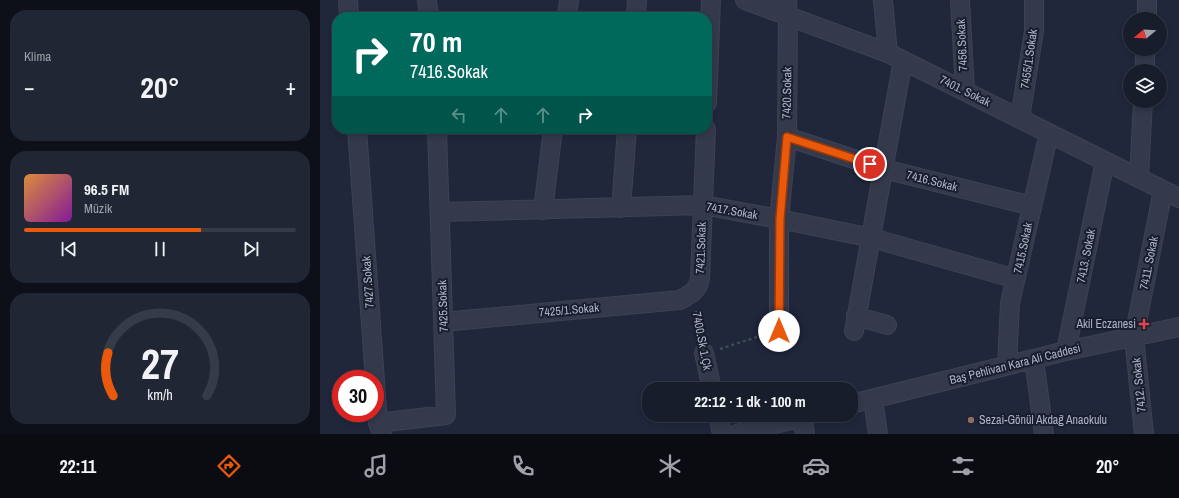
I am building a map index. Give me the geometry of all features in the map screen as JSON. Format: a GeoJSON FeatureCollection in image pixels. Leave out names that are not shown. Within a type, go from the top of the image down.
{"type":"FeatureCollection","features":[{"type":"Feature","properties":{"kind":"street"},"geometry":{"type":"LineString","coordinates":[[348,0],[349,12]]}},
{"type":"Feature","properties":{"kind":"street"},"geometry":{"type":"LineString","coordinates":[[427,0],[428,12]]}},
{"type":"Feature","properties":{"kind":"street"},"geometry":{"type":"LineString","coordinates":[[568,12],[569,0]]}},
{"type":"Feature","properties":{"kind":"street"},"geometry":{"type":"LineString","coordinates":[[636,12],[637,0]]}},
{"type":"Feature","properties":{"kind":"street"},"geometry":{"type":"LineString","coordinates":[[711,0],[711,12]]}},
{"type":"Feature","properties":{"kind":"street","name":"7401. Sokak"},"geometry":{"type":"LineString","coordinates":[[745,0],[788,8],[896,57],[1171,194]]}},
{"type":"Feature","properties":{"kind":"street"},"geometry":{"type":"LineString","coordinates":[[883,0],[896,57],[884,169],[855,323],[887,325]]}},
{"type":"Feature","properties":{"kind":"street","name":"7456.Sokak"},"geometry":{"type":"LineString","coordinates":[[960,0],[965,91]]}},
{"type":"Feature","properties":{"kind":"street","name":"7455/1.Sokak"},"geometry":{"type":"LineString","coordinates":[[1020,118],[1034,31],[1034,0]]}},
{"type":"Feature","properties":{"kind":"street"},"geometry":{"type":"LineString","coordinates":[[1147,0],[1147,12]]}},
{"type":"Feature","properties":{"kind":"street","name":"7420.Sokak"},"geometry":{"type":"LineString","coordinates":[[779,331],[780,219],[787,137],[788,8]]}},
{"type":"Feature","properties":{"kind":"street"},"geometry":{"type":"LineString","coordinates":[[1139,178],[1143,108]]}},
{"type":"Feature","properties":{"kind":"street","name":"7415.Sokak"},"geometry":{"type":"LineString","coordinates":[[1007,365],[1010,303],[1049,133]]}},
{"type":"Feature","properties":{"kind":"street","name":"7427.Sokak"},"geometry":{"type":"LineString","coordinates":[[357,134],[380,428]]}},
{"type":"Feature","properties":{"kind":"street","name":"7425.Sokak"},"geometry":{"type":"LineString","coordinates":[[380,428],[446,415],[437,134]]}},
{"type":"Feature","properties":{"kind":"street"},"geometry":{"type":"LineString","coordinates":[[543,210],[552,134]]}},
{"type":"Feature","properties":{"kind":"street"},"geometry":{"type":"LineString","coordinates":[[621,208],[627,134]]}},
{"type":"Feature","properties":{"kind":"street","name":"7421.Sokak"},"geometry":{"type":"LineString","coordinates":[[693,293],[699,284],[700,278],[706,134]]}},
{"type":"Feature","properties":{"kind":"street","name":"7416.Sokak"},"geometry":{"type":"LineString","coordinates":[[787,137],[884,169],[1032,206]]}},
{"type":"Feature","properties":{"kind":"street","name":"7413. Sokak"},"geometry":{"type":"LineString","coordinates":[[1066,350],[1105,161]]}},
{"type":"Feature","properties":{"kind":"street","name":"7411. Sokak"},"geometry":{"type":"LineString","coordinates":[[1134,337],[1171,194]]}},
{"type":"Feature","properties":{"kind":"street","name":"7417.Sokak"},"geometry":{"type":"LineString","coordinates":[[440,212],[703,206],[780,219],[872,238],[1016,279]]}},
{"type":"Feature","properties":{"kind":"street","name":"7425/1.Sokak"},"geometry":{"type":"LineString","coordinates":[[443,322],[680,300],[693,293]]}},
{"type":"Feature","properties":{"kind":"street","name":"Baş Pehlivan Kara Ali Caddesi"},"geometry":{"type":"LineString","coordinates":[[858,402],[1066,350],[1179,327]]}},
{"type":"Feature","properties":{"kind":"street","name":"7412. Sokak"},"geometry":{"type":"LineString","coordinates":[[1134,337],[1144,434]]}},
{"type":"Feature","properties":{"kind":"street","name":"7400.Sk 1.Çk"},"geometry":{"type":"LineString","coordinates":[[704,353],[710,382]]}},
{"type":"Feature","properties":{"kind":"street"},"geometry":{"type":"LineString","coordinates":[[1034,359],[1044,434]]}},
{"type":"Feature","properties":{"kind":"street"},"geometry":{"type":"LineString","coordinates":[[872,399],[878,434]]}},
{"type":"Feature","properties":{"kind":"street"},"geometry":{"type":"LineString","coordinates":[[719,422],[722,434]]}},
{"type":"Feature","properties":{"kind":"street"},"geometry":{"type":"LineString","coordinates":[[737,434],[805,422]]}},
{"type":"Feature","properties":{"kind":"path","name":"7400.Sk 1.Çk"},"geometry":{"type":"LineString","coordinates":[[693,293],[704,353]]}},
{"type":"Feature","properties":{"kind":"path"},"geometry":{"type":"LineString","coordinates":[[704,353],[779,331]]}},
{"type":"Feature","properties":{"kind":"place","name":"Akil Eczanesi"},"geometry":{"type":"Point","coordinates":[1144,324]}},
{"type":"Feature","properties":{"kind":"place","name":"Sezai-Gönül Akdağ Anaokulu"},"geometry":{"type":"Point","coordinates":[971,420]}},
{"type":"Feature","properties":{"kind":"route"},"geometry":{"type":"LineString","coordinates":[[779,331],[780,219],[787,137],[870,164]]}}]}
